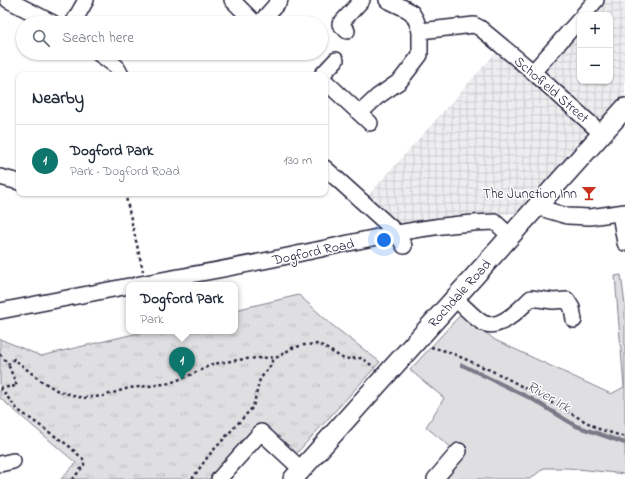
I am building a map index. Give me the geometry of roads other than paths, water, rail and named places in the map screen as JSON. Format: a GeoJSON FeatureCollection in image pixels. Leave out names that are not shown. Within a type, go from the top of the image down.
{"type":"FeatureCollection","features":[{"type":"Feature","properties":{"kind":"main road","name":"Rochdale Road"},"geometry":{"type":"LineString","coordinates":[[297,474],[625,108]]}},
{"type":"Feature","properties":{"kind":"street"},"geometry":{"type":"LineString","coordinates":[[8,0],[39,16]]}},
{"type":"Feature","properties":{"kind":"street"},"geometry":{"type":"LineString","coordinates":[[77,16],[86,0]]}},
{"type":"Feature","properties":{"kind":"street"},"geometry":{"type":"LineString","coordinates":[[266,16],[280,0]]}},
{"type":"Feature","properties":{"kind":"street"},"geometry":{"type":"LineString","coordinates":[[347,31],[340,24],[362,0]]}},
{"type":"Feature","properties":{"kind":"street"},"geometry":{"type":"LineString","coordinates":[[328,84],[365,118],[377,96],[400,81],[417,60],[420,55],[420,31],[412,13],[387,0]]}},
{"type":"Feature","properties":{"kind":"street"},"geometry":{"type":"LineString","coordinates":[[586,12],[596,0]]}},
{"type":"Feature","properties":{"kind":"street"},"geometry":{"type":"LineString","coordinates":[[237,5],[248,16]]}},
{"type":"Feature","properties":{"kind":"street"},"geometry":{"type":"LineString","coordinates":[[533,72],[577,22]]}},
{"type":"Feature","properties":{"kind":"street","name":"Schofield Street"},"geometry":{"type":"LineString","coordinates":[[420,31],[474,25],[480,28],[533,72],[602,133]]}},
{"type":"Feature","properties":{"kind":"street"},"geometry":{"type":"LineString","coordinates":[[108,60],[116,66],[119,72]]}},
{"type":"Feature","properties":{"kind":"street"},"geometry":{"type":"LineString","coordinates":[[325,72],[336,60]]}},
{"type":"Feature","properties":{"kind":"street"},"geometry":{"type":"LineString","coordinates":[[328,171],[401,239]]}},
{"type":"Feature","properties":{"kind":"street"},"geometry":{"type":"LineString","coordinates":[[0,177],[16,181]]}},
{"type":"Feature","properties":{"kind":"street"},"geometry":{"type":"LineString","coordinates":[[537,207],[567,216],[590,217],[623,213],[625,242]]}},
{"type":"Feature","properties":{"kind":"street","name":"Dogford Road"},"geometry":{"type":"LineString","coordinates":[[140,279],[401,239],[470,223],[494,222],[510,236]]}},
{"type":"Feature","properties":{"kind":"street"},"geometry":{"type":"LineString","coordinates":[[0,311],[126,287]]}},
{"type":"Feature","properties":{"kind":"street"},"geometry":{"type":"LineString","coordinates":[[454,298],[484,323],[495,325],[513,315],[531,298],[554,301],[567,300],[572,308],[574,320]]}},
{"type":"Feature","properties":{"kind":"street"},"geometry":{"type":"LineString","coordinates":[[219,479],[261,432],[297,474]]}},
{"type":"Feature","properties":{"kind":"street"},"geometry":{"type":"LineString","coordinates":[[435,479],[459,451]]}},
{"type":"Feature","properties":{"kind":"waterway","name":"River Irk"},"geometry":{"type":"LineString","coordinates":[[462,365],[532,399],[576,426],[625,443]]}},
{"type":"Feature","properties":{"kind":"place","name":"The Junction Inn"},"geometry":{"type":"Point","coordinates":[589,193]}},
{"type":"Feature","properties":{"kind":"place","name":"Dogford Park"},"geometry":{"type":"Point","coordinates":[182,380]}}]}
